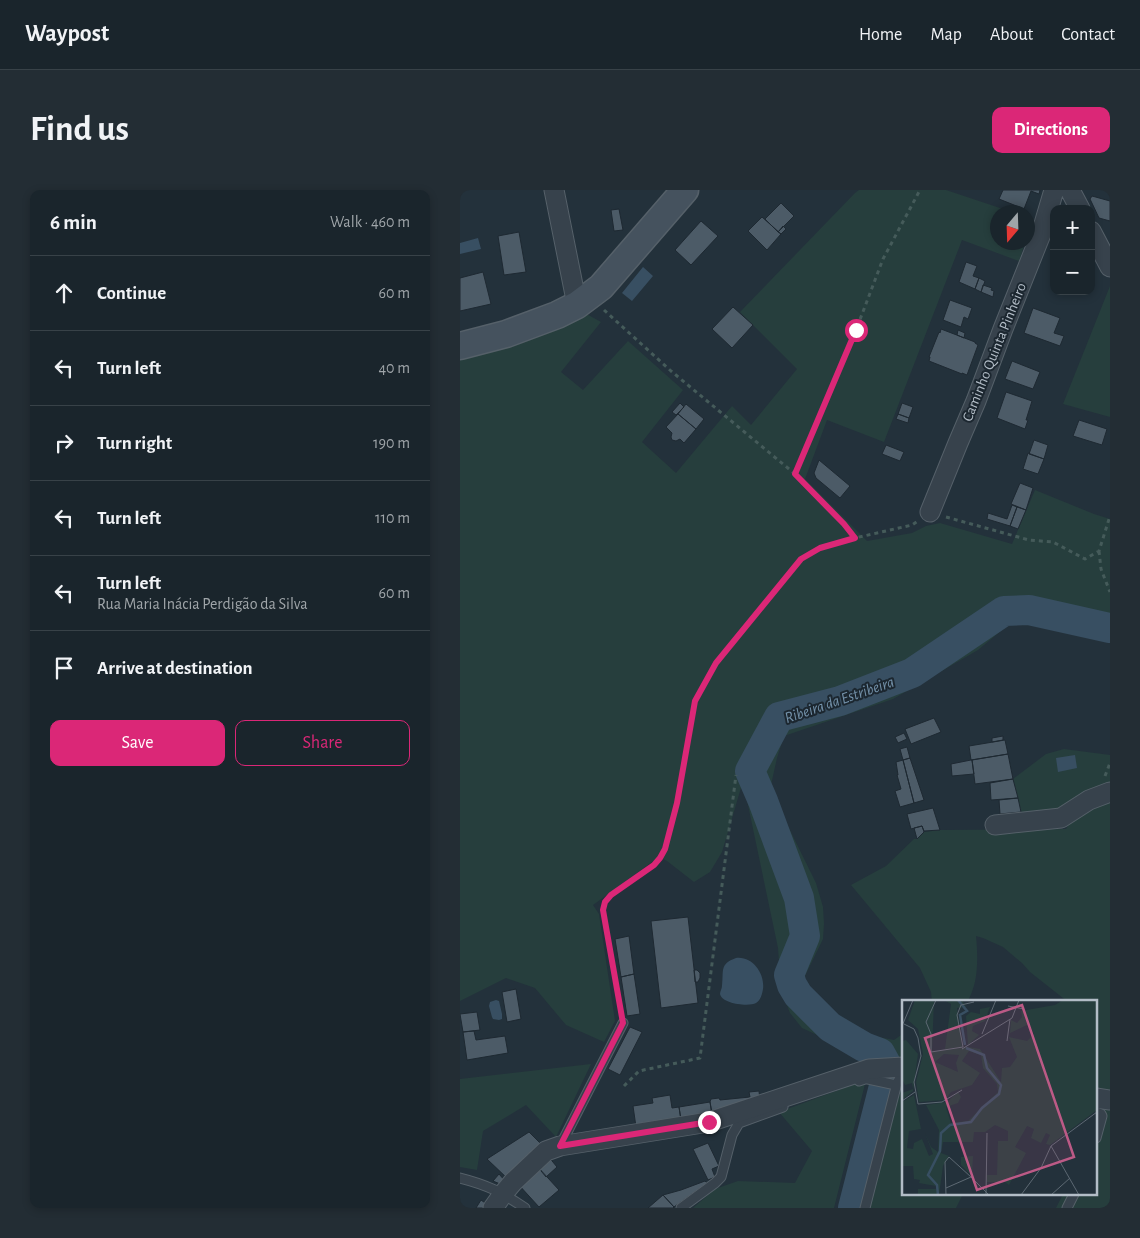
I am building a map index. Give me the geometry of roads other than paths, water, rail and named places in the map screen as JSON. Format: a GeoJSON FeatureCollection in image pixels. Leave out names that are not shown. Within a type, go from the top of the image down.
{"type":"FeatureCollection","features":[{"type":"Feature","properties":{"kind":"street"},"geometry":{"type":"LineString","coordinates":[[554,190],[582,301]]}},
{"type":"Feature","properties":{"kind":"street"},"geometry":{"type":"LineString","coordinates":[[460,346],[506,334],[557,315],[582,301],[601,287],[684,190]]}},
{"type":"Feature","properties":{"kind":"street","name":"Caminho Quinta Pinheiro"},"geometry":{"type":"LineString","coordinates":[[930,512],[976,401],[1002,329],[1041,234],[1054,190]]}},
{"type":"Feature","properties":{"kind":"street"},"geometry":{"type":"LineString","coordinates":[[1070,190],[1078,205]]}},
{"type":"Feature","properties":{"kind":"street"},"geometry":{"type":"LineString","coordinates":[[1095,239],[1110,267]]}},
{"type":"Feature","properties":{"kind":"street"},"geometry":{"type":"LineString","coordinates":[[995,824],[1061,818],[1089,800],[1110,792]]}},
{"type":"Feature","properties":{"kind":"street"},"geometry":{"type":"LineString","coordinates":[[498,1201],[546,1151],[560,1146],[709,1122],[869,1069],[902,1067]]}},
{"type":"Feature","properties":{"kind":"lane"},"geometry":{"type":"LineString","coordinates":[[560,1146],[623,1023]]}},
{"type":"Feature","properties":{"kind":"lane"},"geometry":{"type":"LineString","coordinates":[[865,1208],[896,1085],[900,1078],[902,1078]]}},
{"type":"Feature","properties":{"kind":"lane"},"geometry":{"type":"LineString","coordinates":[[681,1208],[721,1177],[732,1136],[739,1122],[865,1079],[896,1085]]}},
{"type":"Feature","properties":{"kind":"lane"},"geometry":{"type":"LineString","coordinates":[[1098,1113],[1102,1116],[1098,1131]]}},
{"type":"Feature","properties":{"kind":"lane"},"geometry":{"type":"LineString","coordinates":[[460,1178],[478,1182],[498,1201],[525,1208]]}},
{"type":"Feature","properties":{"kind":"lane"},"geometry":{"type":"LineString","coordinates":[[1067,1208],[1073,1196]]}},
{"type":"Feature","properties":{"kind":"water"},"geometry":{"type":"Polygon","coordinates":[[[478,238],[481,249],[460,254],[460,243],[478,238]]]}},
{"type":"Feature","properties":{"kind":"water"},"geometry":{"type":"Polygon","coordinates":[[[643,267],[653,276],[632,301],[622,293],[643,267]]]}},
{"type":"Feature","properties":{"kind":"water"},"geometry":{"type":"Polygon","coordinates":[[[1075,755],[1077,768],[1058,772],[1056,758],[1075,755]]]}},
{"type":"Feature","properties":{"kind":"water"},"geometry":{"type":"Polygon","coordinates":[[[736,958],[748,960],[760,972],[763,989],[760,999],[756,1003],[748,1005],[736,1004],[725,1000],[720,994],[723,969],[727,963],[736,958]]]}},
{"type":"Feature","properties":{"kind":"water"},"geometry":{"type":"Polygon","coordinates":[[[499,1001],[502,1014],[502,1019],[499,1020],[493,1019],[489,1006],[490,1002],[499,1001]]]}},
{"type":"Feature","properties":{"kind":"waterway","name":"Ribeira da Estribeira"},"geometry":{"type":"LineString","coordinates":[[886,1064],[880,1053],[864,1047],[830,1027],[798,995],[792,985],[789,975],[805,936],[799,898],[750,771],[779,717],[840,701],[912,673],[1004,611],[1029,610],[1110,628]]}},
{"type":"Feature","properties":{"kind":"waterway","name":"Ribeira da Estribeira"},"geometry":{"type":"LineString","coordinates":[[853,1208],[884,1086]]}}]}
